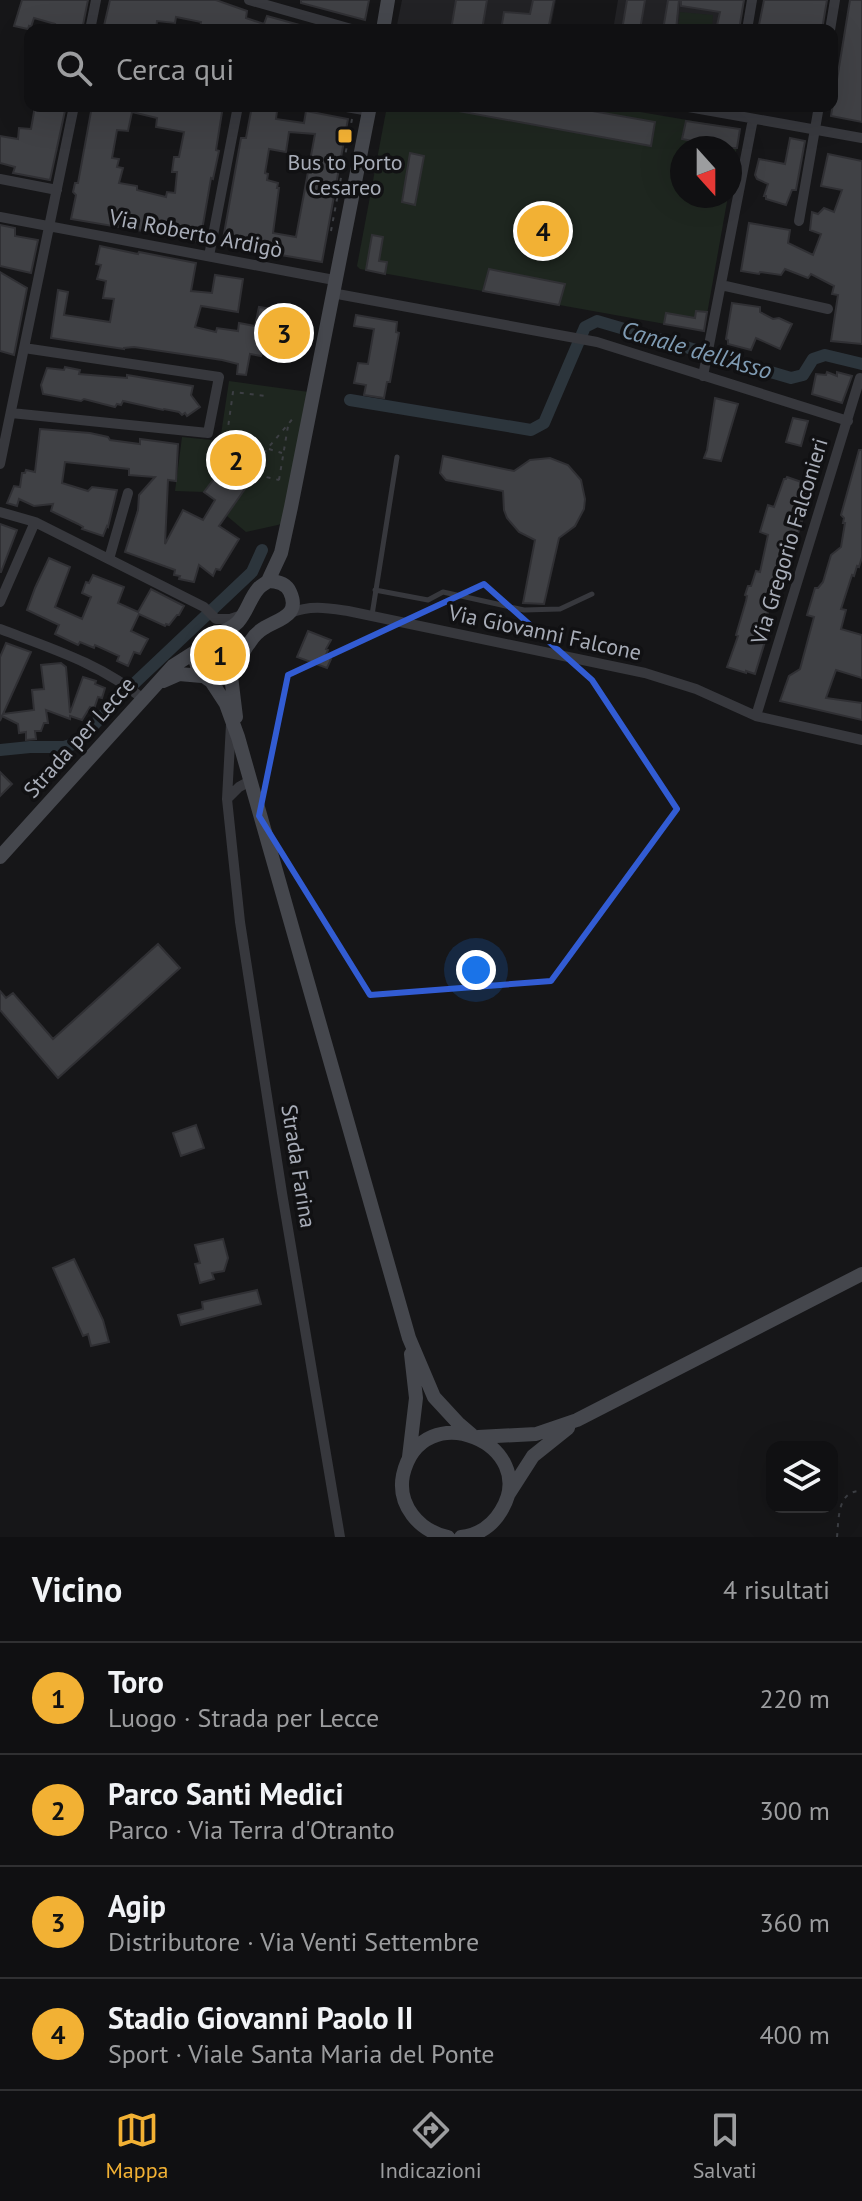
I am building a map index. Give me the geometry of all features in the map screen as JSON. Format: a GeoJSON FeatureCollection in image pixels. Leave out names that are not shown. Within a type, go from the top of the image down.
{"type":"FeatureCollection","features":[{"type":"Feature","properties":{"kind":"main road"},"geometry":{"type":"LineString","coordinates":[[384,24],[388,0]]}},
{"type":"Feature","properties":{"kind":"main road"},"geometry":{"type":"LineString","coordinates":[[238,737],[231,676],[249,642],[264,629],[285,618],[293,604],[281,569],[281,553],[369,112]]}},
{"type":"Feature","properties":{"kind":"main road","name":"Strada per Lecce"},"geometry":{"type":"LineString","coordinates":[[1,854],[139,696],[159,683],[173,666],[195,652],[201,643],[237,623],[258,589],[268,581],[281,553]]}},
{"type":"Feature","properties":{"kind":"main road"},"geometry":{"type":"LineString","coordinates":[[268,581],[276,581],[287,588]]}},
{"type":"Feature","properties":{"kind":"main road"},"geometry":{"type":"LineString","coordinates":[[195,652],[196,666],[226,704],[238,737],[409,1338],[434,1397],[458,1423],[492,1447],[503,1461],[508,1478],[497,1537]]}},
{"type":"Feature","properties":{"kind":"main road"},"geometry":{"type":"LineString","coordinates":[[159,683],[179,674],[207,678],[231,676]]}},
{"type":"Feature","properties":{"kind":"main road"},"geometry":{"type":"LineString","coordinates":[[408,1460],[429,1439],[442,1434],[536,1434],[577,1420],[862,1274]]}},
{"type":"Feature","properties":{"kind":"main road"},"geometry":{"type":"LineString","coordinates":[[409,1338],[416,1398],[403,1496],[421,1526],[441,1536]]}},
{"type":"Feature","properties":{"kind":"main road"},"geometry":{"type":"LineString","coordinates":[[461,1537],[483,1530],[495,1520],[533,1456],[577,1420]]}},
{"type":"Feature","properties":{"kind":"street"},"geometry":{"type":"LineString","coordinates":[[91,24],[96,0]]}},
{"type":"Feature","properties":{"kind":"street"},"geometry":{"type":"LineString","coordinates":[[249,0],[334,24]]}},
{"type":"Feature","properties":{"kind":"street"},"geometry":{"type":"LineString","coordinates":[[748,24],[752,0]]}},
{"type":"Feature","properties":{"kind":"street"},"geometry":{"type":"LineString","coordinates":[[831,24],[835,0]]}},
{"type":"Feature","properties":{"kind":"street"},"geometry":{"type":"LineString","coordinates":[[0,464],[73,112]]}},
{"type":"Feature","properties":{"kind":"street"},"geometry":{"type":"LineString","coordinates":[[209,256],[237,112]]}},
{"type":"Feature","properties":{"kind":"street"},"geometry":{"type":"LineString","coordinates":[[736,112],[753,119],[862,138]]}},
{"type":"Feature","properties":{"kind":"street"},"geometry":{"type":"LineString","coordinates":[[799,221],[818,112]]}},
{"type":"Feature","properties":{"kind":"street"},"geometry":{"type":"LineString","coordinates":[[705,371],[753,119]]}},
{"type":"Feature","properties":{"kind":"street"},"geometry":{"type":"LineString","coordinates":[[0,179],[57,190]]}},
{"type":"Feature","properties":{"kind":"street","name":"Via Roberto Ardigò"},"geometry":{"type":"LineString","coordinates":[[0,217],[209,256],[333,286],[597,342],[705,371],[848,421]]}},
{"type":"Feature","properties":{"kind":"street"},"geometry":{"type":"LineString","coordinates":[[721,285],[828,309]]}},
{"type":"Feature","properties":{"kind":"street"},"geometry":{"type":"LineString","coordinates":[[11,413],[208,433],[219,377],[24,348]]}},
{"type":"Feature","properties":{"kind":"street","name":"Via Gregorio Falconieri"},"geometry":{"type":"LineString","coordinates":[[756,716],[861,378]]}},
{"type":"Feature","properties":{"kind":"street"},"geometry":{"type":"LineString","coordinates":[[109,559],[128,493]]}},
{"type":"Feature","properties":{"kind":"street"},"geometry":{"type":"LineString","coordinates":[[0,512],[35,522],[204,607],[216,619],[230,619],[244,614]]}},
{"type":"Feature","properties":{"kind":"street"},"geometry":{"type":"LineString","coordinates":[[0,602],[35,522]]}},
{"type":"Feature","properties":{"kind":"street","name":"Via Giovanni Falcone"},"geometry":{"type":"LineString","coordinates":[[287,588],[319,606],[645,673],[696,689],[756,716],[862,740]]}},
{"type":"Feature","properties":{"kind":"street","name":"Via Giovanni Falcone"},"geometry":{"type":"LineString","coordinates":[[290,613],[319,606]]}},
{"type":"Feature","properties":{"kind":"street"},"geometry":{"type":"LineString","coordinates":[[0,629],[93,666],[123,682],[139,696]]}},
{"type":"Feature","properties":{"kind":"street","name":"Strada Farina"},"geometry":{"type":"LineString","coordinates":[[231,720],[227,799],[240,922],[340,1537]]}},
{"type":"Feature","properties":{"kind":"street"},"geometry":{"type":"LineString","coordinates":[[227,799],[250,781]]}},
{"type":"Feature","properties":{"kind":"lane"},"geometry":{"type":"LineString","coordinates":[[371,616],[397,457]]}},
{"type":"Feature","properties":{"kind":"lane"},"geometry":{"type":"LineString","coordinates":[[375,590],[428,600],[443,592],[524,610],[560,609],[592,594]]}},
{"type":"Feature","properties":{"kind":"path"},"geometry":{"type":"LineString","coordinates":[[245,465],[225,449],[233,392],[265,396]]}},
{"type":"Feature","properties":{"kind":"path"},"geometry":{"type":"LineString","coordinates":[[279,480],[288,425],[299,412]]}},
{"type":"Feature","properties":{"kind":"path"},"geometry":{"type":"LineString","coordinates":[[257,461],[288,425]]}},
{"type":"Feature","properties":{"kind":"path"},"geometry":{"type":"LineString","coordinates":[[268,449],[283,454]]}},
{"type":"Feature","properties":{"kind":"path"},"geometry":{"type":"LineString","coordinates":[[258,472],[266,477],[296,481]]}},
{"type":"Feature","properties":{"kind":"path"},"geometry":{"type":"LineString","coordinates":[[837,1537],[841,1505],[847,1494],[862,1491]]}},
{"type":"Feature","properties":{"kind":"highlighted area"},"geometry":{"type":"Polygon","coordinates":[[[484,584],[592,680],[677,809],[551,981],[370,995],[259,816],[288,675],[484,584]]]}},
{"type":"Feature","properties":{"kind":"shaded area"},"geometry":{"type":"Polygon","coordinates":[[[402,0],[556,0],[551,24],[397,24],[402,0]]]}},
{"type":"Feature","properties":{"kind":"shaded area"},"geometry":{"type":"Polygon","coordinates":[[[618,0],[722,0],[717,24],[614,24],[618,0]]]}},
{"type":"Feature","properties":{"kind":"shaded area"},"geometry":{"type":"Polygon","coordinates":[[[680,12],[713,15],[712,24],[679,24],[680,12]]]}},
{"type":"Feature","properties":{"kind":"shaded area"},"geometry":{"type":"Polygon","coordinates":[[[386,112],[640,112],[740,129],[739,136],[670,136],[670,208],[726,208],[704,331],[357,266],[386,112]]]}},
{"type":"Feature","properties":{"kind":"shaded area"},"geometry":{"type":"Polygon","coordinates":[[[229,381],[309,392],[282,524],[246,532],[227,516],[254,476],[242,467],[226,488],[214,479],[204,492],[175,491],[182,437],[220,441],[229,381]]]}},
{"type":"Feature","properties":{"kind":"building"},"geometry":{"type":"Polygon","coordinates":[[[22,0],[88,0],[83,24],[55,24],[34,18],[32,24],[24,24],[24,28],[14,26],[22,0]]]}},
{"type":"Feature","properties":{"kind":"building"},"geometry":{"type":"Polygon","coordinates":[[[110,0],[216,0],[247,11],[246,18],[264,24],[201,24],[176,17],[175,23],[104,24],[110,0]]]}},
{"type":"Feature","properties":{"kind":"building"},"geometry":{"type":"Polygon","coordinates":[[[301,0],[369,0],[365,20],[301,3],[301,0]]]}},
{"type":"Feature","properties":{"kind":"building"},"geometry":{"type":"Polygon","coordinates":[[[456,0],[487,0],[483,24],[452,24],[456,0]]]}},
{"type":"Feature","properties":{"kind":"building"},"geometry":{"type":"Polygon","coordinates":[[[533,0],[554,0],[549,24],[502,24],[504,12],[530,14],[533,0]]]}},
{"type":"Feature","properties":{"kind":"building"},"geometry":{"type":"Polygon","coordinates":[[[627,0],[645,0],[641,24],[623,24],[627,0]]]}},
{"type":"Feature","properties":{"kind":"building"},"geometry":{"type":"Polygon","coordinates":[[[668,0],[679,0],[677,24],[664,24],[668,0]]]}},
{"type":"Feature","properties":{"kind":"building"},"geometry":{"type":"Polygon","coordinates":[[[681,0],[744,0],[740,24],[717,24],[720,12],[681,6],[681,0]]]}},
{"type":"Feature","properties":{"kind":"building"},"geometry":{"type":"Polygon","coordinates":[[[764,0],[827,0],[823,24],[759,24],[764,0]]]}},
{"type":"Feature","properties":{"kind":"building"},"geometry":{"type":"Polygon","coordinates":[[[850,0],[862,0],[862,122],[831,116],[832,112],[838,112],[838,73],[850,0]]]}},
{"type":"Feature","properties":{"kind":"building"},"geometry":{"type":"Polygon","coordinates":[[[267,16],[296,24],[264,24],[267,16]]]}},
{"type":"Feature","properties":{"kind":"building"},"geometry":{"type":"Polygon","coordinates":[[[34,112],[65,112],[50,180],[13,173],[15,167],[0,163],[0,136],[18,139],[19,128],[31,129],[34,112]]]}},
{"type":"Feature","properties":{"kind":"building"},"geometry":{"type":"Polygon","coordinates":[[[91,112],[132,112],[222,112],[216,150],[219,151],[200,242],[160,234],[161,229],[144,226],[142,231],[71,219],[75,183],[78,183],[91,112]],[[132,112],[128,131],[117,130],[112,158],[119,159],[117,167],[123,168],[119,183],[166,197],[167,192],[175,193],[177,172],[172,172],[174,157],[179,157],[184,132],[156,127],[157,118],[132,112]]]}},
{"type":"Feature","properties":{"kind":"building"},"geometry":{"type":"Polygon","coordinates":[[[251,112],[277,112],[276,119],[304,123],[306,112],[348,119],[322,262],[222,245],[241,138],[246,138],[251,112]],[[289,132],[286,152],[269,149],[265,173],[268,174],[267,180],[278,183],[279,188],[273,233],[296,237],[315,134],[289,132]]]}},
{"type":"Feature","properties":{"kind":"building"},"geometry":{"type":"Polygon","coordinates":[[[464,112],[598,112],[655,122],[651,146],[464,112]]]}},
{"type":"Feature","properties":{"kind":"building"},"geometry":{"type":"Polygon","coordinates":[[[686,121],[740,129],[739,136],[683,136],[686,121]]]}},
{"type":"Feature","properties":{"kind":"building"},"geometry":{"type":"Polygon","coordinates":[[[790,138],[805,141],[796,190],[792,190],[786,205],[766,199],[768,184],[755,175],[759,159],[785,164],[790,138]]]}},
{"type":"Feature","properties":{"kind":"building"},"geometry":{"type":"Polygon","coordinates":[[[410,153],[424,156],[415,205],[402,202],[410,153]]]}},
{"type":"Feature","properties":{"kind":"building"},"geometry":{"type":"Polygon","coordinates":[[[828,154],[862,161],[862,344],[831,341],[838,295],[832,294],[834,286],[811,274],[808,278],[785,269],[781,275],[741,271],[749,223],[790,230],[788,243],[813,255],[821,234],[810,230],[812,212],[818,214],[824,208],[834,212],[842,190],[821,186],[828,154]]]}},
{"type":"Feature","properties":{"kind":"building"},"geometry":{"type":"Polygon","coordinates":[[[0,225],[15,228],[15,236],[38,240],[31,273],[0,266],[0,225]]]}},
{"type":"Feature","properties":{"kind":"building"},"geometry":{"type":"Polygon","coordinates":[[[372,235],[383,237],[379,261],[387,262],[385,274],[366,270],[372,235]]]}},
{"type":"Feature","properties":{"kind":"building"},"geometry":{"type":"Polygon","coordinates":[[[100,246],[196,263],[191,291],[212,293],[215,275],[243,279],[238,312],[201,306],[195,327],[216,332],[217,328],[238,331],[239,323],[255,326],[259,307],[272,309],[271,316],[309,323],[305,345],[267,338],[261,356],[250,354],[246,375],[237,374],[238,364],[222,360],[51,338],[58,290],[68,292],[64,315],[110,322],[114,299],[103,298],[106,281],[97,279],[101,265],[96,264],[100,246]]]}},
{"type":"Feature","properties":{"kind":"building"},"geometry":{"type":"Polygon","coordinates":[[[489,269],[565,284],[559,305],[483,291],[489,269]]]}},
{"type":"Feature","properties":{"kind":"building"},"geometry":{"type":"Polygon","coordinates":[[[0,272],[27,288],[14,355],[0,351],[0,272]]]}},
{"type":"Feature","properties":{"kind":"building"},"geometry":{"type":"Polygon","coordinates":[[[732,303],[760,307],[760,312],[773,319],[779,318],[792,324],[780,349],[756,338],[751,350],[728,344],[726,339],[732,303]]]}},
{"type":"Feature","properties":{"kind":"building"},"geometry":{"type":"Polygon","coordinates":[[[696,311],[707,312],[704,331],[664,324],[666,313],[695,318],[696,311]]]}},
{"type":"Feature","properties":{"kind":"building"},"geometry":{"type":"Polygon","coordinates":[[[356,315],[397,322],[396,332],[399,333],[384,398],[364,395],[366,385],[354,383],[358,363],[368,364],[374,329],[354,326],[356,315]]]}},
{"type":"Feature","properties":{"kind":"building"},"geometry":{"type":"Polygon","coordinates":[[[65,367],[80,370],[79,374],[127,378],[127,375],[193,386],[191,395],[200,407],[187,416],[185,413],[182,415],[123,401],[115,407],[43,394],[41,385],[47,368],[64,370],[65,367]]]}},
{"type":"Feature","properties":{"kind":"building"},"geometry":{"type":"Polygon","coordinates":[[[827,372],[852,376],[842,403],[812,394],[816,374],[826,375],[827,372]]]}},
{"type":"Feature","properties":{"kind":"building"},"geometry":{"type":"Polygon","coordinates":[[[715,398],[738,404],[721,461],[704,458],[715,398]]]}},
{"type":"Feature","properties":{"kind":"building"},"geometry":{"type":"Polygon","coordinates":[[[793,418],[808,421],[801,446],[786,442],[793,418]]]}},
{"type":"Feature","properties":{"kind":"building"},"geometry":{"type":"Polygon","coordinates":[[[40,429],[90,433],[110,440],[140,444],[140,439],[178,444],[176,481],[168,480],[165,544],[183,510],[203,520],[215,500],[204,492],[214,479],[226,488],[242,467],[254,476],[219,526],[239,539],[220,570],[216,569],[213,576],[199,565],[194,582],[179,579],[180,576],[174,575],[175,570],[125,552],[138,510],[139,495],[155,477],[129,475],[129,469],[65,462],[62,483],[88,491],[92,487],[117,490],[103,536],[82,529],[51,511],[53,504],[34,506],[19,499],[17,506],[7,503],[14,486],[20,487],[22,473],[26,470],[35,472],[40,429]]]}},
{"type":"Feature","properties":{"kind":"building"},"geometry":{"type":"Polygon","coordinates":[[[859,450],[862,450],[862,557],[852,575],[841,609],[846,610],[841,629],[862,635],[862,678],[836,670],[826,698],[862,703],[862,720],[780,701],[789,676],[800,669],[814,617],[807,615],[815,588],[823,582],[831,555],[841,547],[845,523],[841,515],[859,450]]]}},
{"type":"Feature","properties":{"kind":"building"},"geometry":{"type":"Polygon","coordinates":[[[443,456],[514,471],[530,460],[550,458],[568,465],[581,480],[584,509],[575,526],[559,538],[544,604],[523,603],[535,540],[519,532],[507,518],[503,491],[446,480],[440,473],[443,456]]]}},
{"type":"Feature","properties":{"kind":"building"},"geometry":{"type":"Polygon","coordinates":[[[787,477],[810,485],[808,500],[804,503],[793,549],[788,547],[775,577],[779,578],[778,583],[783,584],[772,610],[768,608],[763,634],[767,635],[755,674],[746,673],[727,667],[738,636],[748,586],[751,586],[756,571],[760,572],[768,535],[760,532],[768,505],[774,507],[787,477]]]}},
{"type":"Feature","properties":{"kind":"building"},"geometry":{"type":"Polygon","coordinates":[[[0,524],[17,530],[1,572],[0,572],[0,524]]]}},
{"type":"Feature","properties":{"kind":"building"},"geometry":{"type":"Polygon","coordinates":[[[49,558],[70,567],[55,607],[82,619],[91,597],[82,593],[93,575],[124,587],[118,603],[138,612],[151,589],[184,606],[179,615],[165,626],[139,614],[131,631],[148,639],[140,654],[134,652],[128,666],[117,661],[119,656],[95,645],[94,648],[80,642],[78,645],[55,634],[59,625],[27,610],[49,558]]]}},
{"type":"Feature","properties":{"kind":"building"},"geometry":{"type":"Polygon","coordinates":[[[308,631],[331,640],[326,649],[325,657],[331,659],[327,668],[297,657],[308,631]]]}},
{"type":"Feature","properties":{"kind":"building"},"geometry":{"type":"Polygon","coordinates":[[[6,643],[31,652],[3,714],[34,710],[32,690],[44,689],[41,665],[61,663],[66,667],[70,713],[83,677],[105,688],[102,698],[98,697],[94,709],[90,707],[82,720],[46,710],[48,723],[44,723],[41,731],[35,731],[36,739],[26,740],[26,732],[19,733],[18,724],[2,716],[0,721],[0,657],[6,643]]]}},
{"type":"Feature","properties":{"kind":"building"},"geometry":{"type":"Polygon","coordinates":[[[0,772],[12,784],[0,796],[0,772]]]}},
{"type":"Feature","properties":{"kind":"building"},"geometry":{"type":"Polygon","coordinates":[[[158,944],[180,968],[58,1078],[0,1010],[0,991],[6,998],[13,993],[53,1039],[158,944]]]}},
{"type":"Feature","properties":{"kind":"building"},"geometry":{"type":"Polygon","coordinates":[[[196,1125],[204,1148],[181,1156],[173,1133],[196,1125]]]}},
{"type":"Feature","properties":{"kind":"building"},"geometry":{"type":"Polygon","coordinates":[[[223,1239],[228,1258],[224,1271],[212,1273],[214,1279],[200,1283],[195,1264],[200,1263],[195,1245],[223,1239]]]}},
{"type":"Feature","properties":{"kind":"building"},"geometry":{"type":"Polygon","coordinates":[[[74,1259],[103,1320],[109,1342],[91,1346],[88,1334],[83,1336],[53,1268],[74,1259]]]}},
{"type":"Feature","properties":{"kind":"building"},"geometry":{"type":"Polygon","coordinates":[[[257,1290],[261,1304],[181,1325],[178,1315],[203,1309],[202,1302],[257,1290]]]}},
{"type":"Feature","properties":{"kind":"waterway","name":"Canale dell'Asso"},"geometry":{"type":"LineString","coordinates":[[350,400],[531,430],[544,423],[585,327],[597,321],[791,378],[803,375],[813,359],[825,355],[862,364]]}},
{"type":"Feature","properties":{"kind":"waterway","name":"Canale dell'Asso"},"geometry":{"type":"LineString","coordinates":[[0,750],[64,747],[77,743],[122,695],[252,572],[262,550]]}},
{"type":"Feature","properties":{"kind":"place","name":"Bus to Porto Cesareo"},"geometry":{"type":"Point","coordinates":[345,136]}},
{"type":"Feature","properties":{"kind":"place","name":"Stadio Giovanni Paolo II"},"geometry":{"type":"Point","coordinates":[543,231]}},
{"type":"Feature","properties":{"kind":"place","name":"Agip"},"geometry":{"type":"Point","coordinates":[284,333]}},
{"type":"Feature","properties":{"kind":"place","name":"Parco Santi Medici"},"geometry":{"type":"Point","coordinates":[236,460]}},
{"type":"Feature","properties":{"kind":"place","name":"Toro"},"geometry":{"type":"Point","coordinates":[220,655]}}]}
